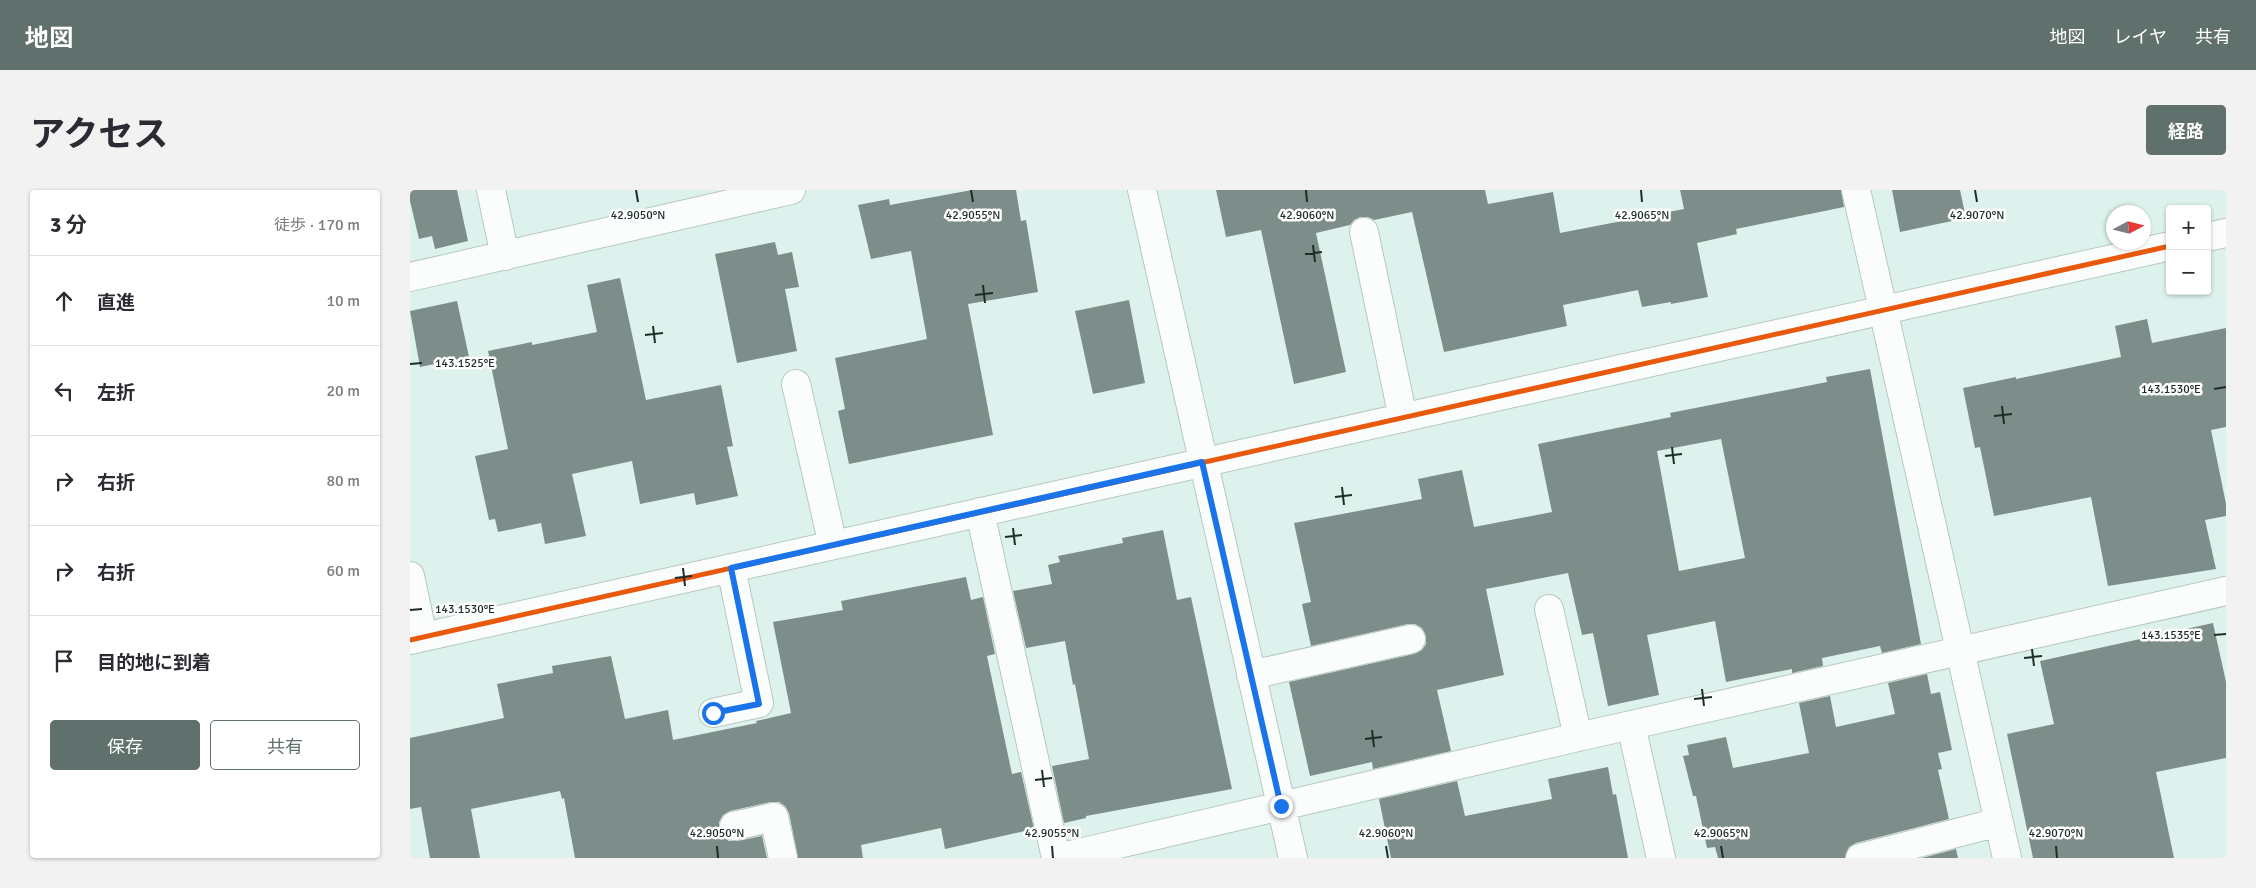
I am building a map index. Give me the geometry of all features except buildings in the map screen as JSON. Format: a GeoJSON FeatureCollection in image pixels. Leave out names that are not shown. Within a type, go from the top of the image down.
{"type":"FeatureCollection","features":[{"type":"Feature","properties":{"kind":"street"},"geometry":{"type":"LineString","coordinates":[[490,190],[505,256]]}},
{"type":"Feature","properties":{"kind":"street"},"geometry":{"type":"LineString","coordinates":[[410,277],[790,190]]}},
{"type":"Feature","properties":{"kind":"street"},"geometry":{"type":"LineString","coordinates":[[1142,190],[1293,858]]}},
{"type":"Feature","properties":{"kind":"street"},"geometry":{"type":"LineString","coordinates":[[1856,190],[1882,312],[2007,858]]}},
{"type":"Feature","properties":{"kind":"street"},"geometry":{"type":"LineString","coordinates":[[1364,232],[1404,418]]}},
{"type":"Feature","properties":{"kind":"street"},"geometry":{"type":"LineString","coordinates":[[2211,236],[2226,233]]}},
{"type":"Feature","properties":{"kind":"street"},"geometry":{"type":"LineString","coordinates":[[410,576],[417,639],[2166,247]]}},
{"type":"Feature","properties":{"kind":"street"},"geometry":{"type":"LineString","coordinates":[[796,384],[833,545]]}},
{"type":"Feature","properties":{"kind":"street"},"geometry":{"type":"LineString","coordinates":[[980,512],[1057,858],[1578,737],[2226,591]]}},
{"type":"Feature","properties":{"kind":"street"},"geometry":{"type":"LineString","coordinates":[[713,713],[759,704],[731,568]]}},
{"type":"Feature","properties":{"kind":"street"},"geometry":{"type":"LineString","coordinates":[[1550,609],[1578,737]]}},
{"type":"Feature","properties":{"kind":"street"},"geometry":{"type":"LineString","coordinates":[[1251,675],[1410,639]]}},
{"type":"Feature","properties":{"kind":"street"},"geometry":{"type":"LineString","coordinates":[[1631,725],[1661,858]]}},
{"type":"Feature","properties":{"kind":"street"},"geometry":{"type":"LineString","coordinates":[[734,826],[774,817],[783,858]]}},
{"type":"Feature","properties":{"kind":"street"},"geometry":{"type":"LineString","coordinates":[[1860,858],[1999,822]]}},
{"type":"Feature","properties":{"kind":"cycle path"},"geometry":{"type":"LineString","coordinates":[[410,640],[2166,247]]}},
{"type":"Feature","properties":{"kind":"route"},"geometry":{"type":"LineString","coordinates":[[713,713],[759,704],[731,568],[1202,462],[1281,806]]}}]}
